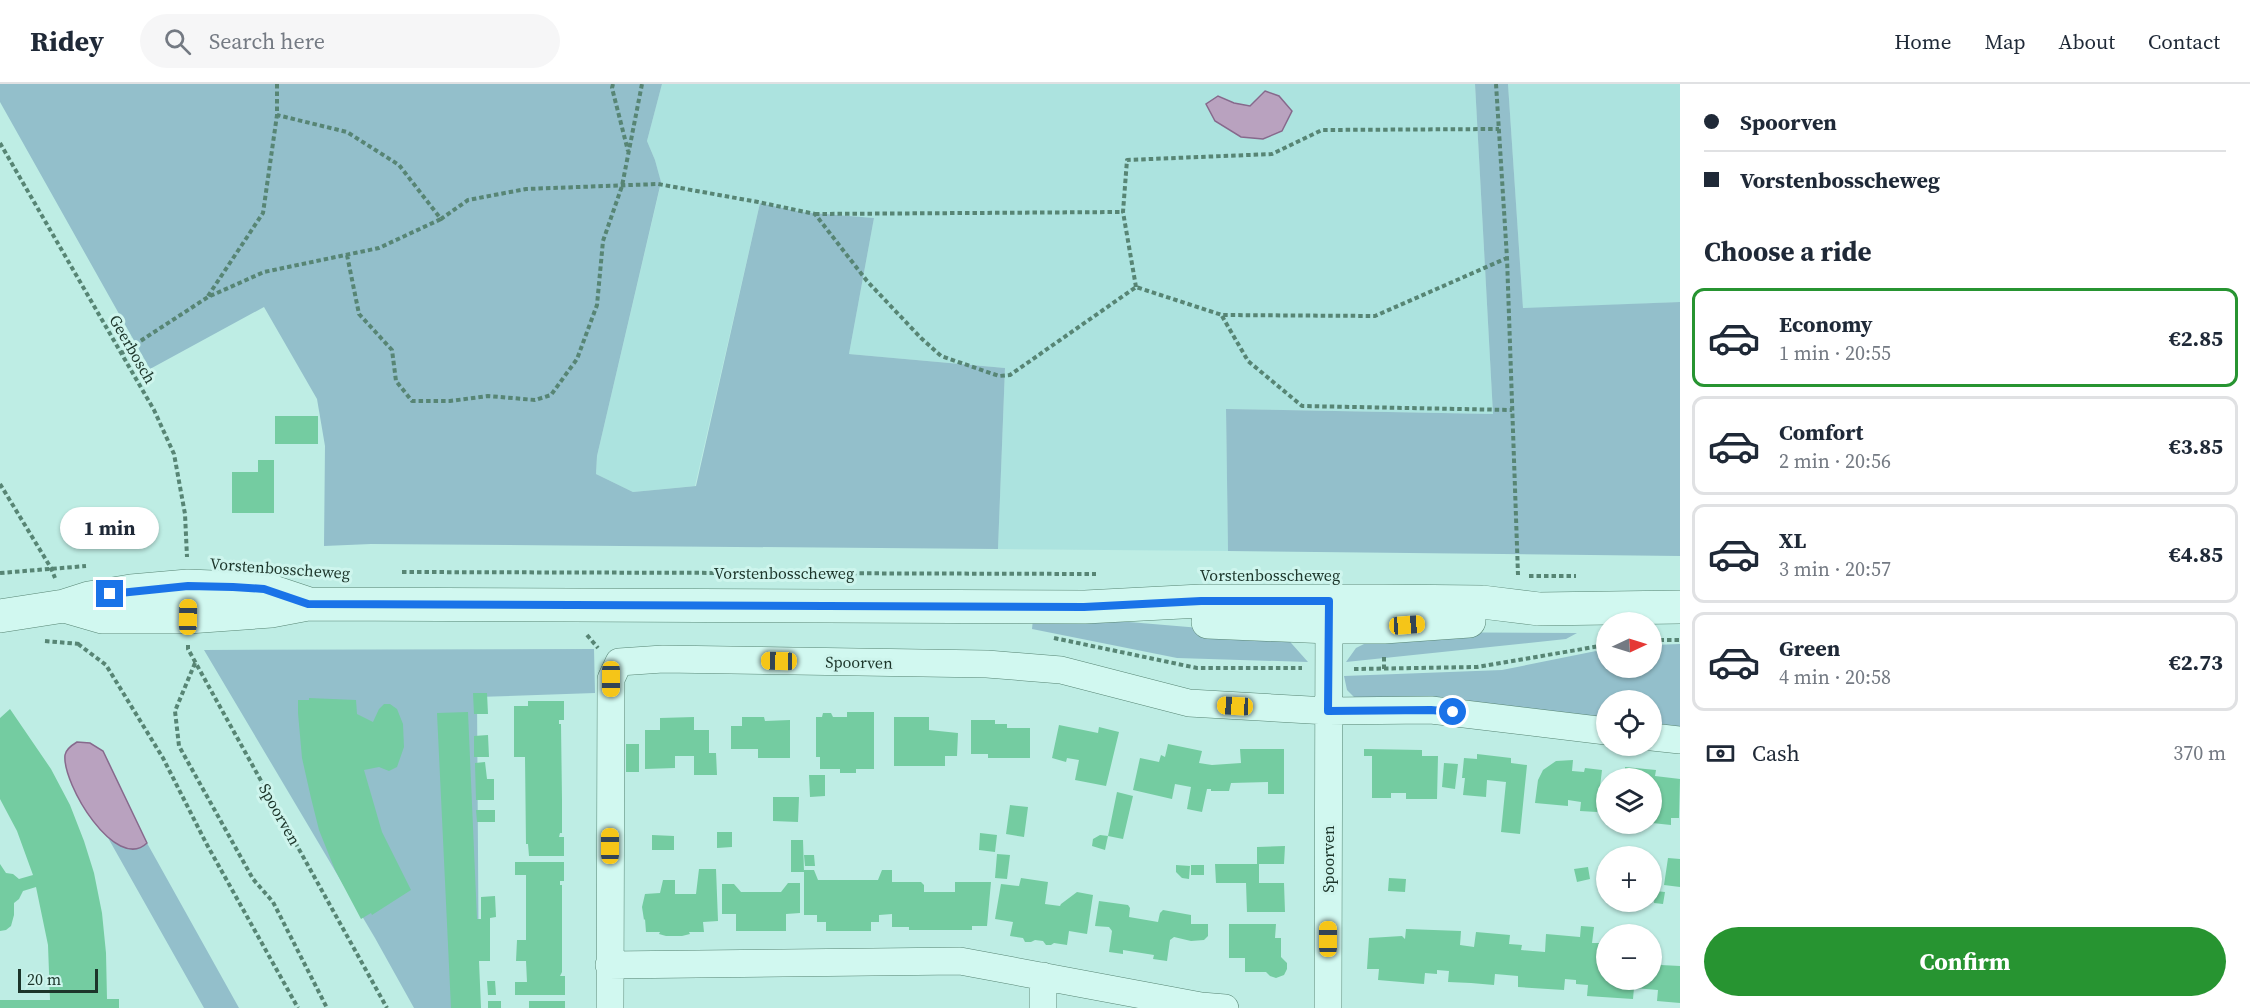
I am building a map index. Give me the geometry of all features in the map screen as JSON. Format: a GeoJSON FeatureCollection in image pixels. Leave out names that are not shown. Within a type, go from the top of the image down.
{"type":"FeatureCollection","features":[{"type":"Feature","properties":{"kind":"street","name":"Vorstenbosscheweg"},"geometry":{"type":"LineString","coordinates":[[0,616],[64,606],[102,617],[186,581],[271,611],[308,604],[1084,607],[1197,622],[1329,614],[1384,627],[1476,621],[1539,609],[1680,607]]}},
{"type":"Feature","properties":{"kind":"street","name":"Spoorven"},"geometry":{"type":"LineString","coordinates":[[1328,1008],[1329,614]]}},
{"type":"Feature","properties":{"kind":"street","name":"Spoorven"},"geometry":{"type":"LineString","coordinates":[[610,1008],[611,679],[619,662],[663,659],[987,664],[1061,670],[1189,703],[1328,711],[1431,710],[1596,730]]}},
{"type":"Feature","properties":{"kind":"street"},"geometry":{"type":"LineString","coordinates":[[1662,738],[1680,740]]}},
{"type":"Feature","properties":{"kind":"street"},"geometry":{"type":"LineString","coordinates":[[609,965],[960,961],[1201,1006],[1225,1008]]}},
{"type":"Feature","properties":{"kind":"street"},"geometry":{"type":"LineString","coordinates":[[1043,976],[1043,1008]]}},
{"type":"Feature","properties":{"kind":"path"},"geometry":{"type":"LineString","coordinates":[[208,297],[263,213],[272,163],[277,115],[277,84]]}},
{"type":"Feature","properties":{"kind":"path"},"geometry":{"type":"LineString","coordinates":[[613,84],[612,88],[629,152]]}},
{"type":"Feature","properties":{"kind":"path"},"geometry":{"type":"LineString","coordinates":[[347,255],[359,314],[392,350],[396,381],[412,401],[450,401],[488,396],[535,400],[551,395],[577,359],[597,305],[603,242],[622,186],[642,84]]}},
{"type":"Feature","properties":{"kind":"path"},"geometry":{"type":"LineString","coordinates":[[1496,84],[1507,258],[1518,575]]}},
{"type":"Feature","properties":{"kind":"path"},"geometry":{"type":"LineString","coordinates":[[277,115],[347,132],[399,165],[441,219]]}},
{"type":"Feature","properties":{"kind":"path"},"geometry":{"type":"LineString","coordinates":[[1136,287],[1123,212],[1127,160],[1272,154],[1322,130],[1499,129]]}},
{"type":"Feature","properties":{"kind":"path","name":"Geerbosch"},"geometry":{"type":"LineString","coordinates":[[0,143],[154,410],[174,454],[185,514],[186,581]]}},
{"type":"Feature","properties":{"kind":"path"},"geometry":{"type":"LineString","coordinates":[[122,353],[208,297],[264,272],[380,248],[441,219],[468,200],[526,189],[664,185],[815,214],[1123,212]]}},
{"type":"Feature","properties":{"kind":"path"},"geometry":{"type":"LineString","coordinates":[[815,214],[867,281],[934,350],[941,356],[999,376],[1010,375],[1136,287]]}},
{"type":"Feature","properties":{"kind":"path"},"geometry":{"type":"LineString","coordinates":[[1136,287],[1222,315],[1375,316],[1507,258]]}},
{"type":"Feature","properties":{"kind":"path"},"geometry":{"type":"LineString","coordinates":[[1222,315],[1248,361],[1302,406],[1512,410]]}},
{"type":"Feature","properties":{"kind":"path"},"geometry":{"type":"LineString","coordinates":[[0,484],[51,568],[77,644],[106,665],[163,758],[206,843],[298,1008]]}},
{"type":"Feature","properties":{"kind":"path"},"geometry":{"type":"LineString","coordinates":[[0,573],[95,566]]}},
{"type":"Feature","properties":{"kind":"path","name":"Vorstenbosscheweg"},"geometry":{"type":"LineString","coordinates":[[400,572],[1098,574]]}},
{"type":"Feature","properties":{"kind":"path","name":"Spoorven"},"geometry":{"type":"LineString","coordinates":[[186,581],[188,649],[387,1008]]}},
{"type":"Feature","properties":{"kind":"path"},"geometry":{"type":"LineString","coordinates":[[1662,640],[1680,640]]}},
{"type":"Feature","properties":{"kind":"path"},"geometry":{"type":"LineString","coordinates":[[195,662],[175,711],[179,746],[253,879],[273,902],[327,1008]]}},
{"type":"Feature","properties":{"kind":"shaded area"},"geometry":{"type":"Polygon","coordinates":[[[0,84],[662,84],[647,141],[661,182],[597,456],[596,474],[633,492],[696,486],[760,203],[801,212],[874,218],[849,354],[1005,368],[998,549],[371,544],[324,546],[325,446],[317,399],[264,307],[150,369],[0,102],[0,84]]]}},
{"type":"Feature","properties":{"kind":"shaded area"},"geometry":{"type":"Polygon","coordinates":[[[662,84],[1475,84],[1493,414],[1226,409],[1228,551],[998,549],[1005,368],[849,354],[874,218],[801,212],[760,203],[695,486],[633,492],[596,474],[597,456],[661,183],[647,141],[662,84]]]}},
{"type":"Feature","properties":{"kind":"shaded area"},"geometry":{"type":"Polygon","coordinates":[[[1475,84],[1508,84],[1523,308],[1680,302],[1680,556],[1228,551],[1226,409],[1493,414],[1475,84]]]}},
{"type":"Feature","properties":{"kind":"shaded area"},"geometry":{"type":"Polygon","coordinates":[[[1508,84],[1680,84],[1680,302],[1523,309],[1508,84]]]}},
{"type":"Feature","properties":{"kind":"shaded area"},"geometry":{"type":"Polygon","coordinates":[[[1265,91],[1279,96],[1292,111],[1282,131],[1263,139],[1241,137],[1215,121],[1206,104],[1218,96],[1234,103],[1250,106],[1265,91]]]}},
{"type":"Feature","properties":{"kind":"shaded area"},"geometry":{"type":"Polygon","coordinates":[[[1033,619],[1105,620],[1284,635],[1308,662],[1177,658],[1032,629],[1033,619]]]}},
{"type":"Feature","properties":{"kind":"shaded area"},"geometry":{"type":"Polygon","coordinates":[[[1388,632],[1577,633],[1566,639],[1346,662],[1356,648],[1388,632]]]}},
{"type":"Feature","properties":{"kind":"shaded area"},"geometry":{"type":"Polygon","coordinates":[[[1680,644],[1680,728],[1662,726],[1662,690],[1596,690],[1596,720],[1354,697],[1347,690],[1344,676],[1502,670],[1596,651],[1596,678],[1662,678],[1662,645],[1680,644]]]}},
{"type":"Feature","properties":{"kind":"shaded area"},"geometry":{"type":"Polygon","coordinates":[[[594,649],[595,693],[477,697],[479,1008],[414,1008],[204,650],[594,649]]]}},
{"type":"Feature","properties":{"kind":"shaded area"},"geometry":{"type":"Polygon","coordinates":[[[77,742],[90,743],[103,751],[147,843],[134,849],[121,846],[107,836],[93,821],[81,803],[66,768],[65,755],[77,742]]]}},
{"type":"Feature","properties":{"kind":"shaded area"},"geometry":{"type":"Polygon","coordinates":[[[107,836],[115,842],[144,846],[147,843],[239,1008],[204,1008],[107,836]]]}},
{"type":"Feature","properties":{"kind":"building"},"geometry":{"type":"Polygon","coordinates":[[[275,416],[318,416],[318,444],[275,444],[275,416]]]}},
{"type":"Feature","properties":{"kind":"building"},"geometry":{"type":"Polygon","coordinates":[[[258,460],[274,460],[274,513],[232,513],[232,472],[258,472],[258,460]]]}},
{"type":"Feature","properties":{"kind":"building"},"geometry":{"type":"Polygon","coordinates":[[[473,693],[487,693],[488,714],[474,714],[473,693]]]}},
{"type":"Feature","properties":{"kind":"building"},"geometry":{"type":"Polygon","coordinates":[[[309,698],[356,700],[357,714],[373,722],[379,709],[384,704],[390,704],[397,709],[403,724],[404,747],[397,767],[389,771],[379,767],[364,770],[382,832],[411,890],[372,915],[371,913],[361,919],[335,870],[319,830],[311,798],[302,758],[298,713],[298,700],[309,700],[309,698]]]}},
{"type":"Feature","properties":{"kind":"building"},"geometry":{"type":"Polygon","coordinates":[[[528,701],[564,701],[564,720],[559,720],[561,724],[562,833],[559,837],[564,837],[564,856],[529,856],[528,844],[526,844],[525,757],[514,757],[514,706],[528,706],[528,701]]]}},
{"type":"Feature","properties":{"kind":"building"},"geometry":{"type":"Polygon","coordinates":[[[10,709],[51,769],[70,805],[84,841],[94,873],[102,913],[107,999],[119,999],[119,1008],[0,1008],[0,1000],[50,1000],[48,945],[36,887],[23,891],[14,903],[11,926],[0,931],[0,864],[6,873],[13,874],[19,879],[33,875],[17,831],[0,799],[0,718],[10,709]]]}},
{"type":"Feature","properties":{"kind":"building"},"geometry":{"type":"Polygon","coordinates":[[[468,712],[477,919],[481,919],[481,897],[495,896],[496,917],[490,918],[490,961],[479,961],[481,1008],[451,1008],[437,713],[468,712]]]}},
{"type":"Feature","properties":{"kind":"building"},"geometry":{"type":"Polygon","coordinates":[[[847,712],[874,712],[874,769],[856,769],[856,773],[840,773],[840,769],[820,769],[820,757],[816,757],[816,717],[822,717],[823,713],[831,713],[833,717],[847,717],[847,712]]]}},
{"type":"Feature","properties":{"kind":"building"},"geometry":{"type":"Polygon","coordinates":[[[694,717],[694,730],[709,730],[709,753],[716,753],[717,775],[694,775],[694,756],[675,756],[675,768],[645,769],[645,730],[660,730],[660,718],[694,717]]]}},
{"type":"Feature","properties":{"kind":"building"},"geometry":{"type":"Polygon","coordinates":[[[742,717],[764,717],[765,721],[790,720],[790,758],[758,758],[758,749],[731,749],[731,726],[742,726],[742,717]]]}},
{"type":"Feature","properties":{"kind":"building"},"geometry":{"type":"Polygon","coordinates":[[[894,717],[929,717],[929,730],[958,733],[957,756],[945,756],[945,766],[894,766],[894,717]]]}},
{"type":"Feature","properties":{"kind":"building"},"geometry":{"type":"Polygon","coordinates":[[[971,720],[995,720],[995,724],[1007,724],[1007,728],[1030,728],[1030,758],[988,758],[988,754],[971,754],[971,720]]]}},
{"type":"Feature","properties":{"kind":"building"},"geometry":{"type":"Polygon","coordinates":[[[1059,725],[1098,733],[1099,727],[1119,732],[1106,786],[1075,780],[1079,760],[1067,758],[1066,762],[1052,758],[1059,725]]]}},
{"type":"Feature","properties":{"kind":"building"},"geometry":{"type":"Polygon","coordinates":[[[488,735],[489,757],[474,757],[474,736],[488,735]]]}},
{"type":"Feature","properties":{"kind":"building"},"geometry":{"type":"Polygon","coordinates":[[[626,744],[639,744],[639,772],[626,772],[626,744]]]}},
{"type":"Feature","properties":{"kind":"building"},"geometry":{"type":"Polygon","coordinates":[[[1168,744],[1202,751],[1199,763],[1212,765],[1241,763],[1240,749],[1284,749],[1284,794],[1268,794],[1268,782],[1231,783],[1229,791],[1207,789],[1202,812],[1187,809],[1191,787],[1175,784],[1172,799],[1133,790],[1140,758],[1159,762],[1161,755],[1165,757],[1168,744]]]}},
{"type":"Feature","properties":{"kind":"building"},"geometry":{"type":"Polygon","coordinates":[[[1364,749],[1422,750],[1422,756],[1438,756],[1437,799],[1406,799],[1406,793],[1391,793],[1391,798],[1372,798],[1372,756],[1364,756],[1364,749]]]}},
{"type":"Feature","properties":{"kind":"building"},"geometry":{"type":"Polygon","coordinates":[[[1477,754],[1511,758],[1511,763],[1527,765],[1520,834],[1501,832],[1506,782],[1487,780],[1486,797],[1463,795],[1464,758],[1477,759],[1477,754]]]}},
{"type":"Feature","properties":{"kind":"building"},"geometry":{"type":"Polygon","coordinates":[[[1573,760],[1572,771],[1584,772],[1585,768],[1596,769],[1596,812],[1580,811],[1581,802],[1568,800],[1568,806],[1535,803],[1538,780],[1543,770],[1556,761],[1573,760]]]}},
{"type":"Feature","properties":{"kind":"building"},"geometry":{"type":"Polygon","coordinates":[[[485,762],[487,779],[494,779],[494,800],[476,800],[475,763],[485,762]]]}},
{"type":"Feature","properties":{"kind":"building"},"geometry":{"type":"Polygon","coordinates":[[[1444,763],[1458,764],[1455,789],[1442,787],[1444,763]]]}},
{"type":"Feature","properties":{"kind":"building"},"geometry":{"type":"Polygon","coordinates":[[[809,775],[825,775],[825,796],[810,797],[809,775]]]}},
{"type":"Feature","properties":{"kind":"building"},"geometry":{"type":"Polygon","coordinates":[[[1662,777],[1680,779],[1679,818],[1671,818],[1671,825],[1662,824],[1662,777]]]}},
{"type":"Feature","properties":{"kind":"building"},"geometry":{"type":"Polygon","coordinates":[[[1117,792],[1133,796],[1123,839],[1108,836],[1117,792]]]}},
{"type":"Feature","properties":{"kind":"building"},"geometry":{"type":"Polygon","coordinates":[[[773,797],[799,797],[798,822],[773,821],[773,797]]]}},
{"type":"Feature","properties":{"kind":"building"},"geometry":{"type":"Polygon","coordinates":[[[1010,805],[1028,807],[1024,837],[1006,834],[1010,805]]]}},
{"type":"Feature","properties":{"kind":"building"},"geometry":{"type":"Polygon","coordinates":[[[476,810],[495,810],[495,822],[477,822],[476,810]]]}},
{"type":"Feature","properties":{"kind":"building"},"geometry":{"type":"Polygon","coordinates":[[[717,832],[732,832],[732,847],[717,848],[717,832]]]}},
{"type":"Feature","properties":{"kind":"building"},"geometry":{"type":"Polygon","coordinates":[[[980,833],[997,835],[995,852],[979,850],[980,833]]]}},
{"type":"Feature","properties":{"kind":"building"},"geometry":{"type":"Polygon","coordinates":[[[652,835],[674,836],[674,850],[652,850],[652,835]]]}},
{"type":"Feature","properties":{"kind":"building"},"geometry":{"type":"Polygon","coordinates":[[[1100,835],[1108,836],[1105,850],[1092,846],[1093,839],[1100,835]]]}},
{"type":"Feature","properties":{"kind":"building"},"geometry":{"type":"Polygon","coordinates":[[[791,840],[803,840],[804,872],[791,872],[791,840]]]}},
{"type":"Feature","properties":{"kind":"building"},"geometry":{"type":"Polygon","coordinates":[[[1285,846],[1284,864],[1259,864],[1259,883],[1284,883],[1285,912],[1247,912],[1246,883],[1216,883],[1215,864],[1257,864],[1257,847],[1285,846]]]}},
{"type":"Feature","properties":{"kind":"building"},"geometry":{"type":"Polygon","coordinates":[[[997,854],[1010,855],[1007,879],[995,878],[997,854]]]}},
{"type":"Feature","properties":{"kind":"building"},"geometry":{"type":"Polygon","coordinates":[[[804,855],[814,855],[815,866],[805,866],[804,855]]]}},
{"type":"Feature","properties":{"kind":"building"},"geometry":{"type":"Polygon","coordinates":[[[1668,858],[1680,859],[1680,887],[1664,885],[1668,858]]]}},
{"type":"Feature","properties":{"kind":"building"},"geometry":{"type":"Polygon","coordinates":[[[515,862],[564,862],[564,881],[560,881],[562,885],[562,972],[560,976],[565,976],[565,995],[515,995],[515,982],[527,982],[526,961],[516,961],[517,940],[526,940],[526,875],[515,875],[515,862]]]}},
{"type":"Feature","properties":{"kind":"building"},"geometry":{"type":"Polygon","coordinates":[[[1176,865],[1190,866],[1189,879],[1182,878],[1176,872],[1176,865]]]}},
{"type":"Feature","properties":{"kind":"building"},"geometry":{"type":"Polygon","coordinates":[[[1191,865],[1204,865],[1204,875],[1191,875],[1191,865]]]}},
{"type":"Feature","properties":{"kind":"building"},"geometry":{"type":"Polygon","coordinates":[[[1588,867],[1590,879],[1577,882],[1574,869],[1588,867]]]}},
{"type":"Feature","properties":{"kind":"building"},"geometry":{"type":"Polygon","coordinates":[[[699,869],[716,869],[718,921],[703,922],[704,932],[689,932],[690,934],[682,936],[646,932],[642,907],[645,894],[660,893],[663,880],[675,880],[675,894],[696,894],[699,869]]]}},
{"type":"Feature","properties":{"kind":"building"},"geometry":{"type":"Polygon","coordinates":[[[804,870],[814,870],[818,880],[878,880],[882,870],[892,870],[892,882],[921,882],[924,885],[924,892],[955,892],[955,882],[991,882],[987,926],[972,926],[972,930],[909,930],[909,927],[892,927],[892,914],[879,915],[879,922],[871,922],[871,931],[826,931],[826,922],[817,922],[817,915],[804,915],[804,870]]]}},
{"type":"Feature","properties":{"kind":"building"},"geometry":{"type":"Polygon","coordinates":[[[1021,878],[1048,882],[1045,904],[1060,906],[1077,892],[1093,895],[1087,934],[1069,931],[1067,945],[1054,943],[1046,945],[1043,941],[1035,940],[1025,942],[1023,938],[1010,936],[1013,922],[995,919],[1001,884],[1019,886],[1021,878]]]}},
{"type":"Feature","properties":{"kind":"building"},"geometry":{"type":"Polygon","coordinates":[[[1389,878],[1406,879],[1405,892],[1388,891],[1389,878]]]}},
{"type":"Feature","properties":{"kind":"building"},"geometry":{"type":"Polygon","coordinates":[[[788,883],[800,883],[800,913],[786,914],[786,931],[736,931],[736,914],[722,914],[722,884],[734,884],[741,892],[781,892],[788,883]]]}},
{"type":"Feature","properties":{"kind":"building"},"geometry":{"type":"Polygon","coordinates":[[[1662,892],[1665,892],[1662,904],[1662,892]]]}},
{"type":"Feature","properties":{"kind":"building"},"geometry":{"type":"Polygon","coordinates":[[[1099,901],[1128,905],[1129,917],[1158,922],[1163,910],[1191,915],[1191,924],[1208,924],[1208,936],[1204,940],[1191,941],[1174,937],[1170,940],[1167,961],[1153,959],[1154,955],[1123,950],[1123,954],[1109,952],[1112,931],[1109,927],[1095,926],[1099,901]]]}},
{"type":"Feature","properties":{"kind":"building"},"geometry":{"type":"Polygon","coordinates":[[[1229,924],[1276,924],[1275,938],[1281,938],[1281,957],[1287,963],[1284,975],[1276,978],[1266,972],[1245,972],[1245,958],[1229,958],[1229,924]]]}},
{"type":"Feature","properties":{"kind":"building"},"geometry":{"type":"Polygon","coordinates":[[[1581,926],[1594,927],[1592,943],[1596,943],[1596,990],[1634,990],[1633,999],[1587,996],[1588,985],[1576,984],[1576,980],[1565,979],[1564,990],[1518,987],[1518,976],[1495,974],[1494,985],[1448,982],[1449,971],[1437,970],[1437,974],[1425,973],[1424,984],[1378,980],[1379,969],[1367,969],[1369,938],[1402,936],[1405,939],[1406,929],[1461,931],[1460,945],[1474,947],[1476,932],[1510,935],[1509,944],[1522,945],[1521,950],[1545,952],[1546,934],[1580,937],[1581,926]]]}},
{"type":"Feature","properties":{"kind":"building"},"geometry":{"type":"Polygon","coordinates":[[[1662,965],[1680,966],[1680,1003],[1657,1001],[1658,990],[1662,990],[1662,965]]]}},
{"type":"Feature","properties":{"kind":"building"},"geometry":{"type":"Polygon","coordinates":[[[487,981],[495,981],[496,995],[488,995],[487,981]]]}},
{"type":"Feature","properties":{"kind":"building"},"geometry":{"type":"Polygon","coordinates":[[[488,1001],[501,1001],[501,1008],[488,1008],[488,1001]]]}},
{"type":"Feature","properties":{"kind":"building"},"geometry":{"type":"Polygon","coordinates":[[[529,1001],[565,1001],[565,1008],[529,1008],[529,1001]]]}},
{"type":"Feature","properties":{"kind":"route"},"geometry":{"type":"LineString","coordinates":[[110,594],[188,586],[233,587],[264,589],[308,604],[1084,607],[1201,601],[1329,601],[1328,711],[1431,710],[1453,712]]}}]}
